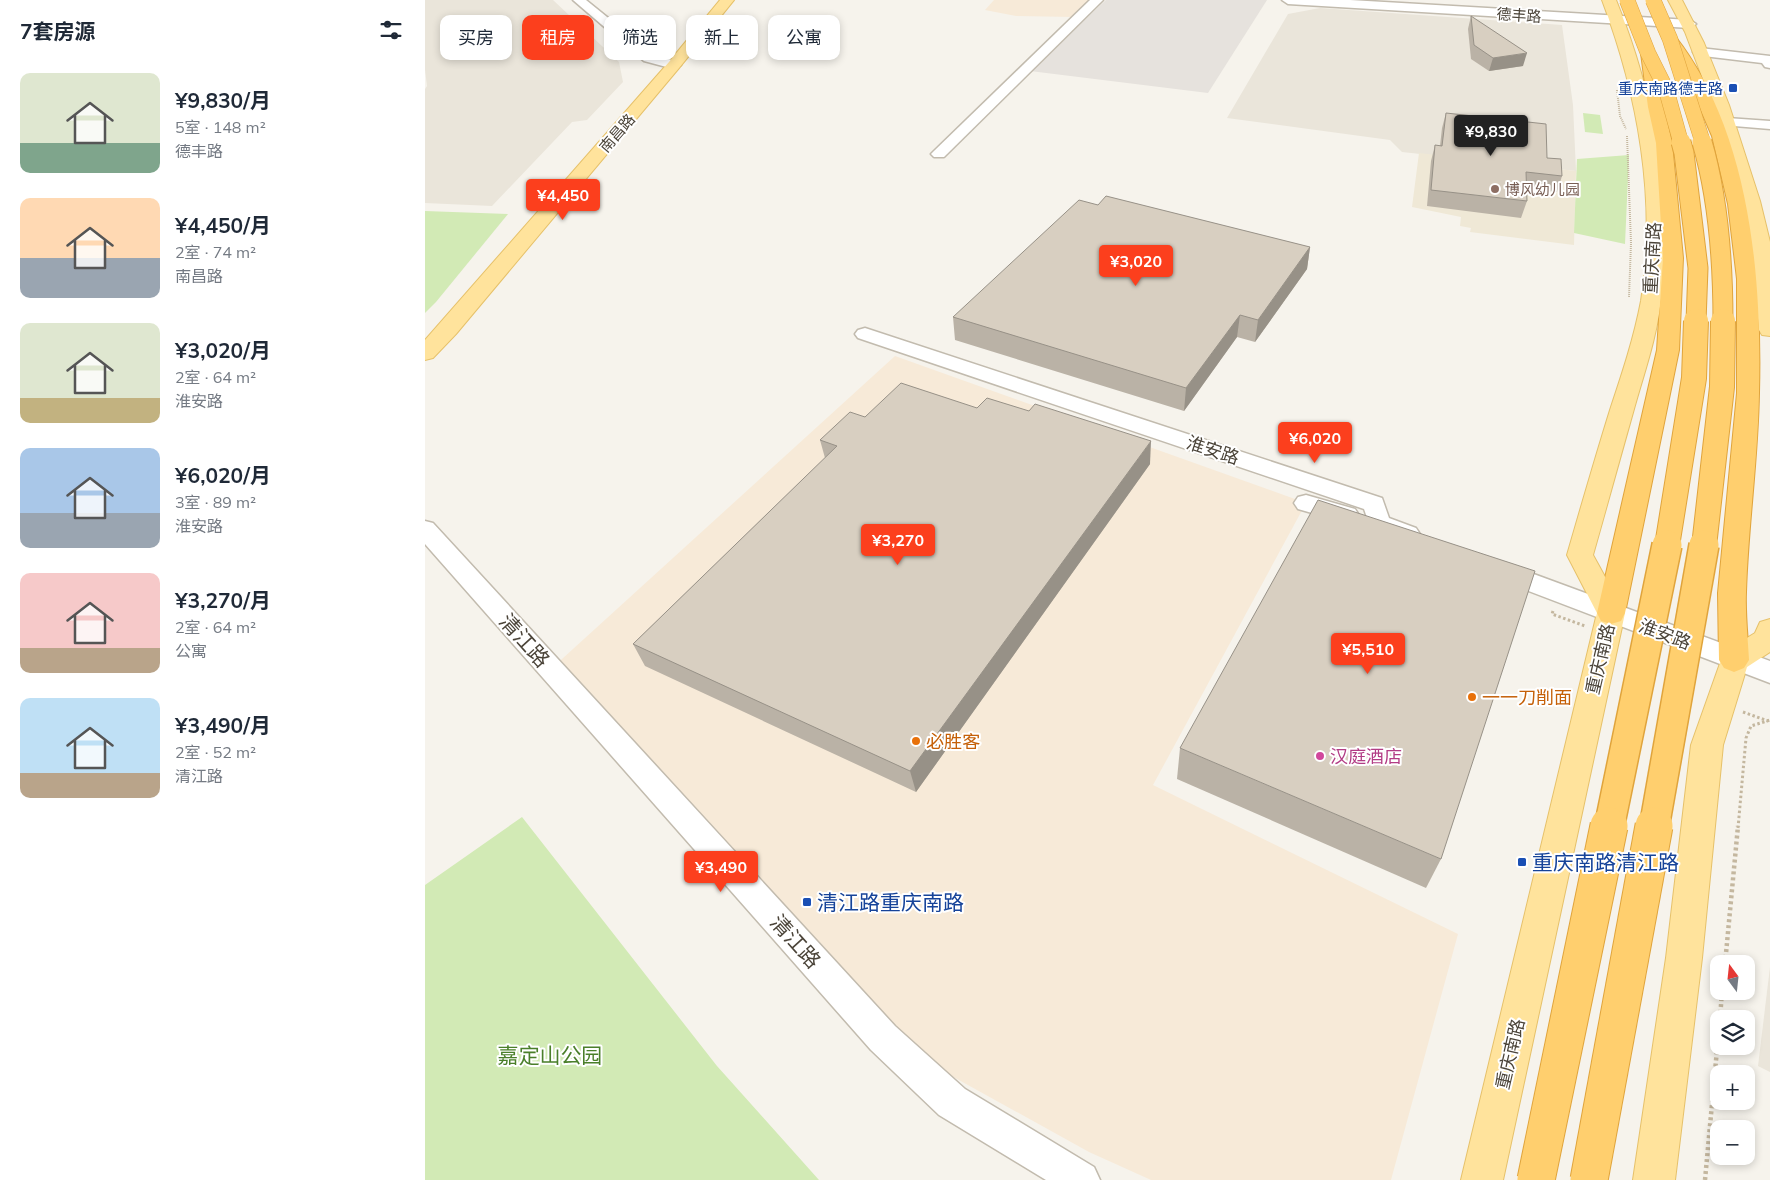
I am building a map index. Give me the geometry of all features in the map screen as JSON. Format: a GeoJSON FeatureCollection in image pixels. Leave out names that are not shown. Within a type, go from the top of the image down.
{"type":"FeatureCollection","features":[{"type":"Feature","properties":{"kind":"highway"},"geometry":{"type":"LineString","coordinates":[[1589,1180],[1702,565],[1722,387],[1723,273],[1714,199],[1697,124],[1669,39],[1653,0]]}},
{"type":"Feature","properties":{"kind":"highway"},"geometry":{"type":"LineString","coordinates":[[1619,7],[1669,39],[1687,60],[1720,136],[1737,204],[1747,279],[1748,393],[1732,594],[1734,660]]}},
{"type":"Feature","properties":{"kind":"highway"},"geometry":{"type":"LineString","coordinates":[[1611,613],[1668,350],[1673,258],[1664,144],[1656,107],[1669,39]]}},
{"type":"Feature","properties":{"kind":"highway"},"geometry":{"type":"LineString","coordinates":[[1536,1180],[1667,553],[1694,378],[1698,268],[1684,153],[1666,89],[1669,39]]}},
{"type":"Feature","properties":{"kind":"main road","name":"南昌路"},"geometry":{"type":"LineString","coordinates":[[425,353],[448,329],[675,65],[727,0]]}},
{"type":"Feature","properties":{"kind":"main road"},"geometry":{"type":"LineString","coordinates":[[1675,0],[1669,39],[1701,52],[1746,181],[1760,240],[1770,306],[1770,330]]}},
{"type":"Feature","properties":{"kind":"main road","name":"重庆南路"},"geometry":{"type":"LineString","coordinates":[[1482,1180],[1611,613],[1579,555],[1642,344],[1651,300],[1656,253],[1652,164],[1642,104],[1619,7]]}},
{"type":"Feature","properties":{"kind":"main road"},"geometry":{"type":"LineString","coordinates":[[1654,1180],[1684,958],[1707,745],[1734,660],[1769,639],[1770,630]]}},
{"type":"Feature","properties":{"kind":"street"},"geometry":{"type":"LineString","coordinates":[[579,0],[649,58],[675,65]]}},
{"type":"Feature","properties":{"kind":"street"},"geometry":{"type":"LineString","coordinates":[[939,154],[1097,0]]}},
{"type":"Feature","properties":{"kind":"street","name":"德丰路"},"geometry":{"type":"LineString","coordinates":[[1288,0],[1619,7],[1669,39]]}},
{"type":"Feature","properties":{"kind":"street"},"geometry":{"type":"LineString","coordinates":[[1701,52],[1767,59],[1770,64]]}},
{"type":"Feature","properties":{"kind":"street"},"geometry":{"type":"LineString","coordinates":[[1727,122],[1770,125]]}},
{"type":"Feature","properties":{"kind":"street","name":"淮安路"},"geometry":{"type":"LineString","coordinates":[[865,334],[1373,504],[1379,523]]}},
{"type":"Feature","properties":{"kind":"street"},"geometry":{"type":"LineString","coordinates":[[1306,503],[1379,523],[1424,541]]}},
{"type":"Feature","properties":{"kind":"street","name":"清江路"},"geometry":{"type":"LineString","coordinates":[[425,529],[883,1038],[952,1102],[1064,1172],[1081,1180]]}},
{"type":"Feature","properties":{"kind":"street","name":"淮安路"},"geometry":{"type":"LineString","coordinates":[[1486,565],[1770,672]]}},
{"type":"Feature","properties":{"kind":"path"},"geometry":{"type":"LineString","coordinates":[[1726,955],[1746,738],[1751,726],[1770,720]]}},
{"type":"Feature","properties":{"kind":"path"},"geometry":{"type":"LineString","coordinates":[[1705,1180],[1717,1055]]}},
{"type":"Feature","properties":{"kind":"shaded area"},"geometry":{"type":"Polygon","coordinates":[[[425,0],[553,0],[569,15],[522,15],[522,60],[594,60],[594,39],[604,48],[604,60],[617,60],[619,62],[623,82],[587,120],[572,122],[492,206],[425,203],[425,89],[427,86],[425,70],[425,0]]]}},
{"type":"Feature","properties":{"kind":"shaded area"},"geometry":{"type":"Polygon","coordinates":[[[994,0],[1093,0],[1074,17],[1016,16],[985,10],[994,0]]]}},
{"type":"Feature","properties":{"kind":"shaded area"},"geometry":{"type":"Polygon","coordinates":[[[1106,0],[1267,0],[1208,93],[1030,71],[1106,0]]]}},
{"type":"Feature","properties":{"kind":"shaded area"},"geometry":{"type":"Polygon","coordinates":[[[1320,8],[1562,25],[1573,105],[1576,171],[1402,152],[1390,140],[1227,118],[1288,14],[1320,8]]]}},
{"type":"Feature","properties":{"kind":"shaded area","name":"博风幼儿园"},"geometry":{"type":"Polygon","coordinates":[[[1419,153],[1576,171],[1574,245],[1470,232],[1471,228],[1460,226],[1461,217],[1412,207],[1419,153]]]}},
{"type":"Feature","properties":{"kind":"shaded area"},"geometry":{"type":"Polygon","coordinates":[[[895,356],[1306,503],[1153,785],[1458,934],[1391,1180],[1151,1180],[1089,1152],[883,1038],[551,669],[895,356]]]}},
{"type":"Feature","properties":{"kind":"shaded area"},"geometry":{"type":"Polygon","coordinates":[[[1770,967],[1770,1072],[1758,1066],[1770,967]]]}},
{"type":"Feature","properties":{"kind":"green space"},"geometry":{"type":"Polygon","coordinates":[[[1583,113],[1600,115],[1603,134],[1585,132],[1583,113]]]}},
{"type":"Feature","properties":{"kind":"green space"},"geometry":{"type":"Polygon","coordinates":[[[1629,155],[1625,244],[1574,233],[1577,159],[1629,155]]]}},
{"type":"Feature","properties":{"kind":"green space"},"geometry":{"type":"Polygon","coordinates":[[[425,211],[508,214],[425,313],[425,211]]]}},
{"type":"Feature","properties":{"kind":"green space","name":"嘉定山公园"},"geometry":{"type":"Polygon","coordinates":[[[522,817],[717,1066],[819,1180],[425,1180],[425,885],[522,817]]]}},
{"type":"Feature","properties":{"kind":"building"},"geometry":{"type":"Polygon","coordinates":[[[1471,16],[1527,53],[1493,58],[1474,45],[1471,16]]]}},
{"type":"Feature","properties":{"kind":"building"},"geometry":{"type":"Polygon","coordinates":[[[1446,113],[1546,124],[1547,158],[1561,159],[1562,176],[1526,172],[1527,201],[1431,190],[1435,145],[1442,146],[1446,113]]]}},
{"type":"Feature","properties":{"kind":"building"},"geometry":{"type":"Polygon","coordinates":[[[1106,196],[1310,247],[1258,320],[1240,315],[1186,388],[953,317],[1079,200],[1098,205],[1106,196]]]}},
{"type":"Feature","properties":{"kind":"building"},"geometry":{"type":"Polygon","coordinates":[[[901,383],[977,408],[987,398],[1029,411],[1035,404],[1151,441],[910,771],[633,644],[837,446],[820,440],[850,412],[865,417],[901,383]]]}},
{"type":"Feature","properties":{"kind":"building"},"geometry":{"type":"Polygon","coordinates":[[[1318,500],[1535,571],[1441,859],[1180,748],[1318,500]]]}},
{"type":"Feature","properties":{"kind":"place","name":"重庆南路德丰路"},"geometry":{"type":"Point","coordinates":[1733,88]}},
{"type":"Feature","properties":{"kind":"place","name":"博风幼儿园"},"geometry":{"type":"Point","coordinates":[1495,189]}},
{"type":"Feature","properties":{"kind":"place","name":"一一刀削面"},"geometry":{"type":"Point","coordinates":[1472,697]}},
{"type":"Feature","properties":{"kind":"place","name":"必胜客"},"geometry":{"type":"Point","coordinates":[916,741]}},
{"type":"Feature","properties":{"kind":"place","name":"汉庭酒店"},"geometry":{"type":"Point","coordinates":[1320,756]}},
{"type":"Feature","properties":{"kind":"place","name":"重庆南路清江路"},"geometry":{"type":"Point","coordinates":[1522,862]}},
{"type":"Feature","properties":{"kind":"place","name":"清江路重庆南路"},"geometry":{"type":"Point","coordinates":[807,902]}}]}
